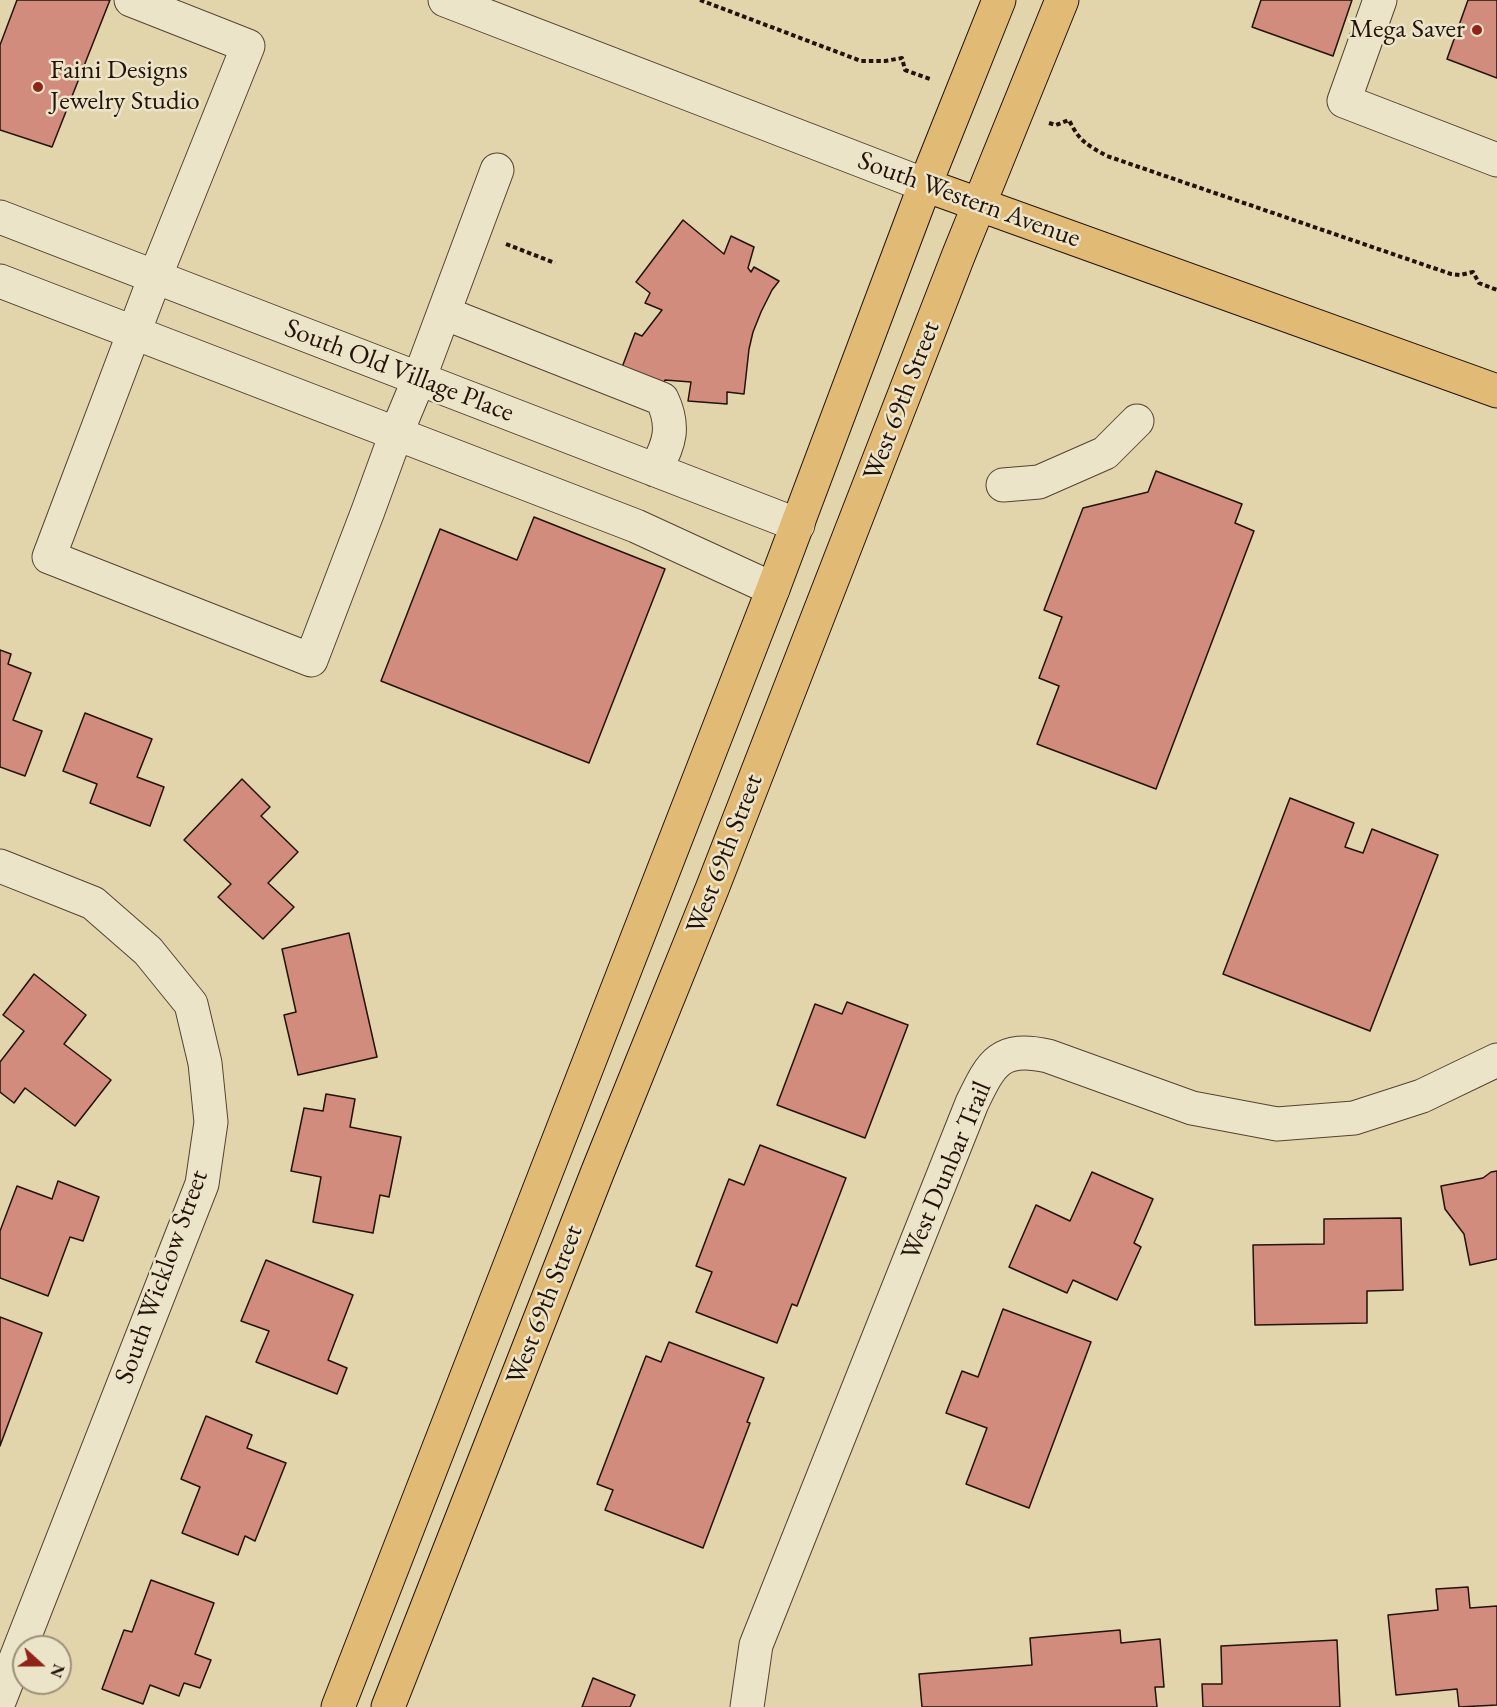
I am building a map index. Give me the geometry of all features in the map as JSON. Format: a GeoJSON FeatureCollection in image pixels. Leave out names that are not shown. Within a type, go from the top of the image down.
{"type":"FeatureCollection","features":[{"type":"Feature","properties":{"kind":"main road","name":"West 69th Street"},"geometry":{"type":"LineString","coordinates":[[338,1707],[798,525],[925,185],[999,0]]}},
{"type":"Feature","properties":{"kind":"main road","name":"West 69th Street"},"geometry":{"type":"LineString","coordinates":[[388,1707],[589,1194],[712,889],[979,204],[1062,0]]}},
{"type":"Feature","properties":{"kind":"main road","name":"South Western Avenue"},"geometry":{"type":"LineString","coordinates":[[925,185],[1497,391]]}},
{"type":"Feature","properties":{"kind":"street"},"geometry":{"type":"LineString","coordinates":[[131,0],[248,46],[155,277],[49,557],[310,660],[497,170]]}},
{"type":"Feature","properties":{"kind":"street","name":"South Western Avenue"},"geometry":{"type":"LineString","coordinates":[[445,0],[925,185]]}},
{"type":"Feature","properties":{"kind":"street"},"geometry":{"type":"LineString","coordinates":[[1380,0],[1344,101],[1497,159]]}},
{"type":"Feature","properties":{"kind":"street","name":"South Old Village Place"},"geometry":{"type":"LineString","coordinates":[[0,217],[798,525]]}},
{"type":"Feature","properties":{"kind":"street"},"geometry":{"type":"LineString","coordinates":[[0,281],[636,526],[773,588]]}},
{"type":"Feature","properties":{"kind":"street"},"geometry":{"type":"LineString","coordinates":[[444,313],[662,399],[669,414],[669,440],[656,470]]}},
{"type":"Feature","properties":{"kind":"street"},"geometry":{"type":"LineString","coordinates":[[1004,485],[1039,482],[1105,453],[1137,421]]}},
{"type":"Feature","properties":{"kind":"street","name":"South Wicklow Street"},"geometry":{"type":"LineString","coordinates":[[0,866],[93,903],[148,951],[191,1004],[205,1063],[211,1122],[202,1184],[0,1700]]}},
{"type":"Feature","properties":{"kind":"street","name":"West Dunbar Trail"},"geometry":{"type":"LineString","coordinates":[[747,1707],[756,1645],[972,1103],[990,1068],[999,1059],[1009,1055],[1036,1053],[1192,1108],[1276,1124],[1354,1118],[1422,1096],[1497,1060]]}},
{"type":"Feature","properties":{"kind":"path"},"geometry":{"type":"LineString","coordinates":[[700,0],[861,61],[902,58],[905,70]]}},
{"type":"Feature","properties":{"kind":"path"},"geometry":{"type":"LineString","coordinates":[[1056,125],[1069,120],[1076,134],[1088,146],[1107,156],[1451,274],[1473,273],[1479,283],[1497,290]]}},
{"type":"Feature","properties":{"kind":"path"},"geometry":{"type":"LineString","coordinates":[[474,232],[555,263]]}},
{"type":"Feature","properties":{"kind":"building","name":"Faini Designs Jewelry Studio"},"geometry":{"type":"Polygon","coordinates":[[[17,0],[110,0],[52,147],[0,130],[0,45],[17,0]]]}},
{"type":"Feature","properties":{"kind":"building","name":"Mega Saver"},"geometry":{"type":"Polygon","coordinates":[[[1261,0],[1352,0],[1333,56],[1252,27],[1261,0]]]}},
{"type":"Feature","properties":{"kind":"building","name":"Mega Saver"},"geometry":{"type":"Polygon","coordinates":[[[1468,0],[1497,0],[1497,78],[1447,59],[1468,0]]]}},
{"type":"Feature","properties":{"kind":"building"},"geometry":{"type":"Polygon","coordinates":[[[683,220],[724,254],[731,236],[754,247],[748,268],[751,272],[754,267],[779,281],[772,290],[753,332],[744,394],[727,392],[727,404],[688,401],[691,382],[665,380],[663,385],[621,370],[635,333],[642,336],[662,310],[645,303],[650,293],[636,282],[683,220]]]}},
{"type":"Feature","properties":{"kind":"building"},"geometry":{"type":"Polygon","coordinates":[[[1156,471],[1242,504],[1235,523],[1254,531],[1156,789],[1037,744],[1059,686],[1039,678],[1062,617],[1044,610],[1083,508],[1148,492],[1156,471]]]}},
{"type":"Feature","properties":{"kind":"building"},"geometry":{"type":"Polygon","coordinates":[[[534,517],[665,569],[589,763],[381,681],[440,529],[517,560],[534,517]]]}},
{"type":"Feature","properties":{"kind":"building"},"geometry":{"type":"Polygon","coordinates":[[[0,650],[11,654],[8,664],[31,673],[13,720],[42,731],[25,776],[0,767],[0,650]]]}},
{"type":"Feature","properties":{"kind":"building"},"geometry":{"type":"Polygon","coordinates":[[[85,713],[152,739],[137,777],[164,787],[150,826],[90,803],[97,784],[63,771],[85,713]]]}},
{"type":"Feature","properties":{"kind":"building"},"geometry":{"type":"Polygon","coordinates":[[[242,779],[270,807],[261,816],[298,852],[268,883],[294,907],[263,939],[218,897],[231,884],[184,840],[242,779]]]}},
{"type":"Feature","properties":{"kind":"building"},"geometry":{"type":"Polygon","coordinates":[[[1290,798],[1354,823],[1345,847],[1363,853],[1372,829],[1438,855],[1370,1031],[1223,974],[1290,798]]]}},
{"type":"Feature","properties":{"kind":"building"},"geometry":{"type":"Polygon","coordinates":[[[349,933],[377,1057],[298,1075],[284,1015],[296,1012],[282,949],[349,933]]]}},
{"type":"Feature","properties":{"kind":"building"},"geometry":{"type":"Polygon","coordinates":[[[34,974],[86,1015],[64,1044],[111,1080],[75,1126],[25,1088],[14,1103],[0,1092],[0,1062],[24,1031],[3,1015],[34,974]]]}},
{"type":"Feature","properties":{"kind":"building"},"geometry":{"type":"Polygon","coordinates":[[[847,1002],[908,1025],[865,1138],[777,1105],[815,1004],[842,1014],[847,1002]]]}},
{"type":"Feature","properties":{"kind":"building"},"geometry":{"type":"Polygon","coordinates":[[[326,1094],[355,1099],[350,1127],[401,1137],[389,1197],[380,1195],[373,1233],[313,1222],[321,1177],[291,1171],[304,1108],[323,1111],[326,1094]]]}},
{"type":"Feature","properties":{"kind":"building"},"geometry":{"type":"Polygon","coordinates":[[[760,1145],[846,1178],[797,1306],[792,1304],[777,1343],[696,1312],[712,1272],[696,1266],[729,1179],[744,1185],[760,1145]]]}},
{"type":"Feature","properties":{"kind":"building"},"geometry":{"type":"Polygon","coordinates":[[[1497,1171],[1497,1259],[1470,1265],[1464,1234],[1445,1209],[1441,1186],[1483,1178],[1497,1171]]]}},
{"type":"Feature","properties":{"kind":"building"},"geometry":{"type":"Polygon","coordinates":[[[1092,1172],[1153,1199],[1134,1243],[1141,1247],[1117,1300],[1073,1280],[1067,1293],[1009,1267],[1036,1205],[1070,1221],[1092,1172]]]}},
{"type":"Feature","properties":{"kind":"building"},"geometry":{"type":"Polygon","coordinates":[[[58,1181],[99,1197],[83,1241],[70,1237],[48,1296],[0,1278],[0,1231],[17,1186],[52,1199],[58,1181]]]}},
{"type":"Feature","properties":{"kind":"building"},"geometry":{"type":"Polygon","coordinates":[[[1401,1218],[1403,1290],[1367,1291],[1367,1323],[1255,1325],[1253,1245],[1324,1244],[1324,1219],[1401,1218]]]}},
{"type":"Feature","properties":{"kind":"building"},"geometry":{"type":"Polygon","coordinates":[[[266,1260],[353,1295],[328,1360],[347,1368],[337,1394],[256,1362],[269,1331],[241,1321],[266,1260]]]}},
{"type":"Feature","properties":{"kind":"building"},"geometry":{"type":"Polygon","coordinates":[[[1003,1309],[1091,1342],[1029,1508],[966,1484],[987,1428],[946,1413],[962,1371],[978,1377],[1003,1309]]]}},
{"type":"Feature","properties":{"kind":"building"},"geometry":{"type":"Polygon","coordinates":[[[0,1317],[42,1333],[0,1446],[0,1317]]]}},
{"type":"Feature","properties":{"kind":"building"},"geometry":{"type":"Polygon","coordinates":[[[669,1342],[764,1378],[747,1422],[750,1423],[703,1548],[605,1510],[613,1490],[597,1484],[646,1356],[661,1362],[669,1342]]]}},
{"type":"Feature","properties":{"kind":"building"},"geometry":{"type":"Polygon","coordinates":[[[206,1416],[252,1435],[247,1448],[286,1463],[255,1541],[245,1536],[238,1555],[182,1533],[200,1487],[181,1479],[206,1416]]]}},
{"type":"Feature","properties":{"kind":"building"},"geometry":{"type":"Polygon","coordinates":[[[151,1580],[214,1603],[195,1654],[211,1660],[200,1688],[184,1683],[179,1696],[150,1685],[143,1704],[102,1689],[124,1630],[132,1632],[151,1580]]]}},
{"type":"Feature","properties":{"kind":"building"},"geometry":{"type":"Polygon","coordinates":[[[1468,1587],[1470,1608],[1497,1606],[1497,1705],[1459,1707],[1457,1689],[1396,1695],[1388,1615],[1438,1610],[1436,1589],[1468,1587]]]}},
{"type":"Feature","properties":{"kind":"building"},"geometry":{"type":"Polygon","coordinates":[[[1120,1630],[1121,1643],[1160,1639],[1164,1687],[1155,1687],[1157,1707],[922,1707],[919,1674],[1032,1665],[1030,1638],[1120,1630]]]}},
{"type":"Feature","properties":{"kind":"building"},"geometry":{"type":"Polygon","coordinates":[[[1337,1640],[1340,1707],[1203,1707],[1202,1684],[1222,1684],[1221,1646],[1337,1640]]]}},
{"type":"Feature","properties":{"kind":"building"},"geometry":{"type":"Polygon","coordinates":[[[593,1678],[635,1695],[630,1707],[582,1707],[593,1678]]]}},
{"type":"Feature","properties":{"kind":"place","name":"Mega Saver"},"geometry":{"type":"Point","coordinates":[1477,30]}},
{"type":"Feature","properties":{"kind":"place","name":"Faini Designs Jewelry Studio"},"geometry":{"type":"Point","coordinates":[38,87]}}]}
